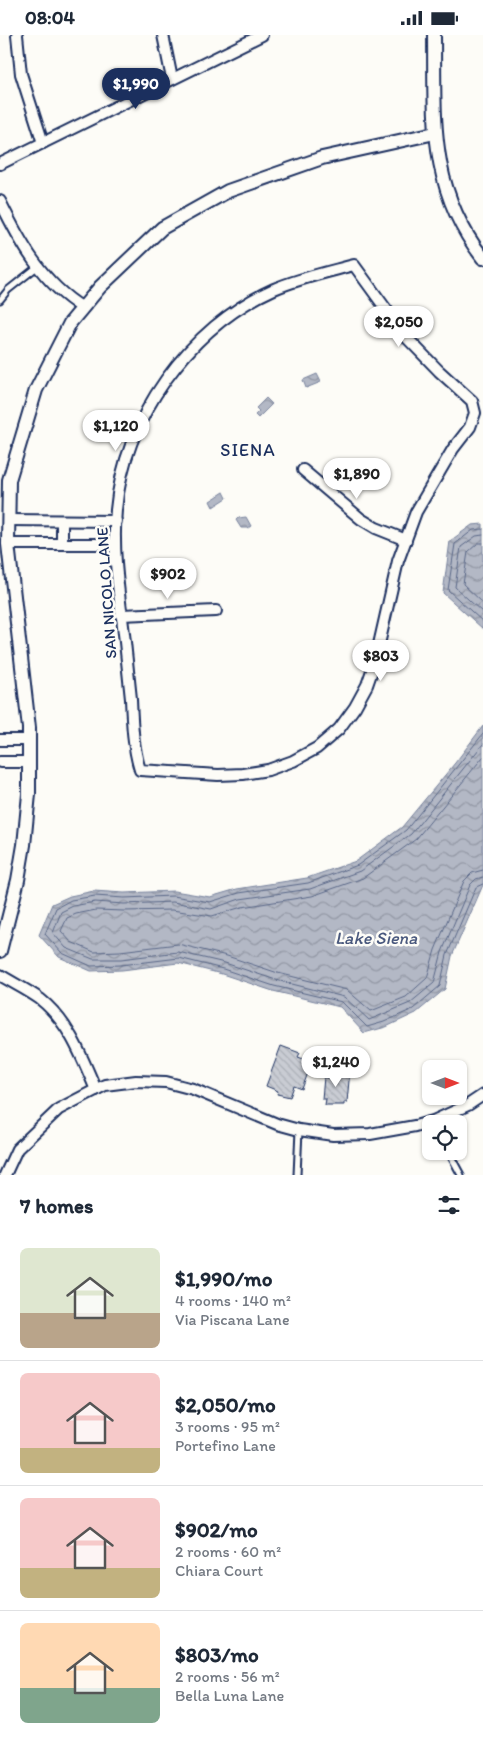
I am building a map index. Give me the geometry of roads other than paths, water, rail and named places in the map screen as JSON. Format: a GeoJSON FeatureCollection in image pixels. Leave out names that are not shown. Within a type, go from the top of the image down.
{"type":"FeatureCollection","features":[{"type":"Feature","properties":{"kind":"street"},"geometry":{"type":"LineString","coordinates":[[17,35],[22,73],[43,143]]}},
{"type":"Feature","properties":{"kind":"street"},"geometry":{"type":"LineString","coordinates":[[163,35],[172,79]]}},
{"type":"Feature","properties":{"kind":"street"},"geometry":{"type":"LineString","coordinates":[[0,164],[262,35]]}},
{"type":"Feature","properties":{"kind":"street"},"geometry":{"type":"LineString","coordinates":[[434,35],[435,133],[442,178],[456,214],[471,242],[483,257]]}},
{"type":"Feature","properties":{"kind":"street"},"geometry":{"type":"LineString","coordinates":[[0,951],[18,880],[24,845],[29,794],[29,739],[8,544],[9,480],[36,390],[70,323],[100,287],[162,228],[228,191],[322,159],[435,133]]}},
{"type":"Feature","properties":{"kind":"street"},"geometry":{"type":"LineString","coordinates":[[0,201],[37,267],[67,298],[82,307]]}},
{"type":"Feature","properties":{"kind":"street","name":"SAN NICOLO LANE"},"geometry":{"type":"LineString","coordinates":[[354,265],[406,338],[472,401],[475,413],[470,427],[453,449],[416,513],[398,561],[375,662],[367,685],[355,707],[339,729],[317,748],[293,761],[268,770],[218,775],[140,770],[134,751],[115,544],[116,521],[121,478],[130,449],[142,419],[175,367],[200,340],[225,318],[274,289],[305,278],[354,265]]}},
{"type":"Feature","properties":{"kind":"street"},"geometry":{"type":"LineString","coordinates":[[304,470],[361,519],[376,528],[406,540]]}},
{"type":"Feature","properties":{"kind":"street"},"geometry":{"type":"LineString","coordinates":[[8,520],[116,521]]}},
{"type":"Feature","properties":{"kind":"street"},"geometry":{"type":"LineString","coordinates":[[62,521],[62,544]]}},
{"type":"Feature","properties":{"kind":"street"},"geometry":{"type":"LineString","coordinates":[[8,544],[115,544]]}},
{"type":"Feature","properties":{"kind":"street"},"geometry":{"type":"LineString","coordinates":[[121,615],[216,611]]}},
{"type":"Feature","properties":{"kind":"street"},"geometry":{"type":"LineString","coordinates":[[0,740],[29,739]]}},
{"type":"Feature","properties":{"kind":"street"},"geometry":{"type":"LineString","coordinates":[[0,763],[29,762]]}},
{"type":"Feature","properties":{"kind":"street"},"geometry":{"type":"LineString","coordinates":[[0,975],[39,999],[55,1013],[72,1036],[96,1090]]}},
{"type":"Feature","properties":{"kind":"street"},"geometry":{"type":"LineString","coordinates":[[5,1175],[17,1149],[59,1109],[105,1085],[136,1081],[166,1082],[193,1089],[277,1124],[299,1130],[333,1135],[370,1134],[422,1125]]}},
{"type":"Feature","properties":{"kind":"street"},"geometry":{"type":"LineString","coordinates":[[448,1115],[483,1095]]}},
{"type":"Feature","properties":{"kind":"lane"},"geometry":{"type":"LineString","coordinates":[[0,300],[37,267]]}},
{"type":"Feature","properties":{"kind":"lane"},"geometry":{"type":"LineString","coordinates":[[297,1175],[299,1130]]}},
{"type":"Feature","properties":{"kind":"lane"},"geometry":{"type":"LineString","coordinates":[[453,1160],[461,1175]]}},
{"type":"Feature","properties":{"kind":"water"},"geometry":{"type":"Polygon","coordinates":[[[317,374],[321,382],[306,388],[303,380],[317,374]]]}},
{"type":"Feature","properties":{"kind":"water"},"geometry":{"type":"Polygon","coordinates":[[[266,398],[272,404],[258,418],[255,415],[259,411],[256,408],[266,398]]]}},
{"type":"Feature","properties":{"kind":"water"},"geometry":{"type":"Polygon","coordinates":[[[224,492],[227,498],[213,507],[210,501],[224,492]]]}},
{"type":"Feature","properties":{"kind":"water"},"geometry":{"type":"Polygon","coordinates":[[[246,517],[251,526],[241,528],[236,520],[246,517]]]}},
{"type":"Feature","properties":{"kind":"water"},"geometry":{"type":"Polygon","coordinates":[[[483,524],[483,629],[443,593],[450,541],[472,525],[483,524]]]}},
{"type":"Feature","properties":{"kind":"water","name":"Lake Siena"},"geometry":{"type":"Polygon","coordinates":[[[483,726],[483,885],[452,956],[445,989],[416,1013],[386,1027],[364,1033],[340,1007],[273,991],[222,974],[178,963],[122,970],[91,971],[59,957],[39,935],[52,904],[70,896],[94,891],[124,893],[174,891],[210,897],[237,889],[307,878],[356,861],[402,827],[483,726]]]}},
{"type":"Feature","properties":{"kind":"district","name":"SIENA"},"geometry":{"type":"Point","coordinates":[248,450]}}]}
